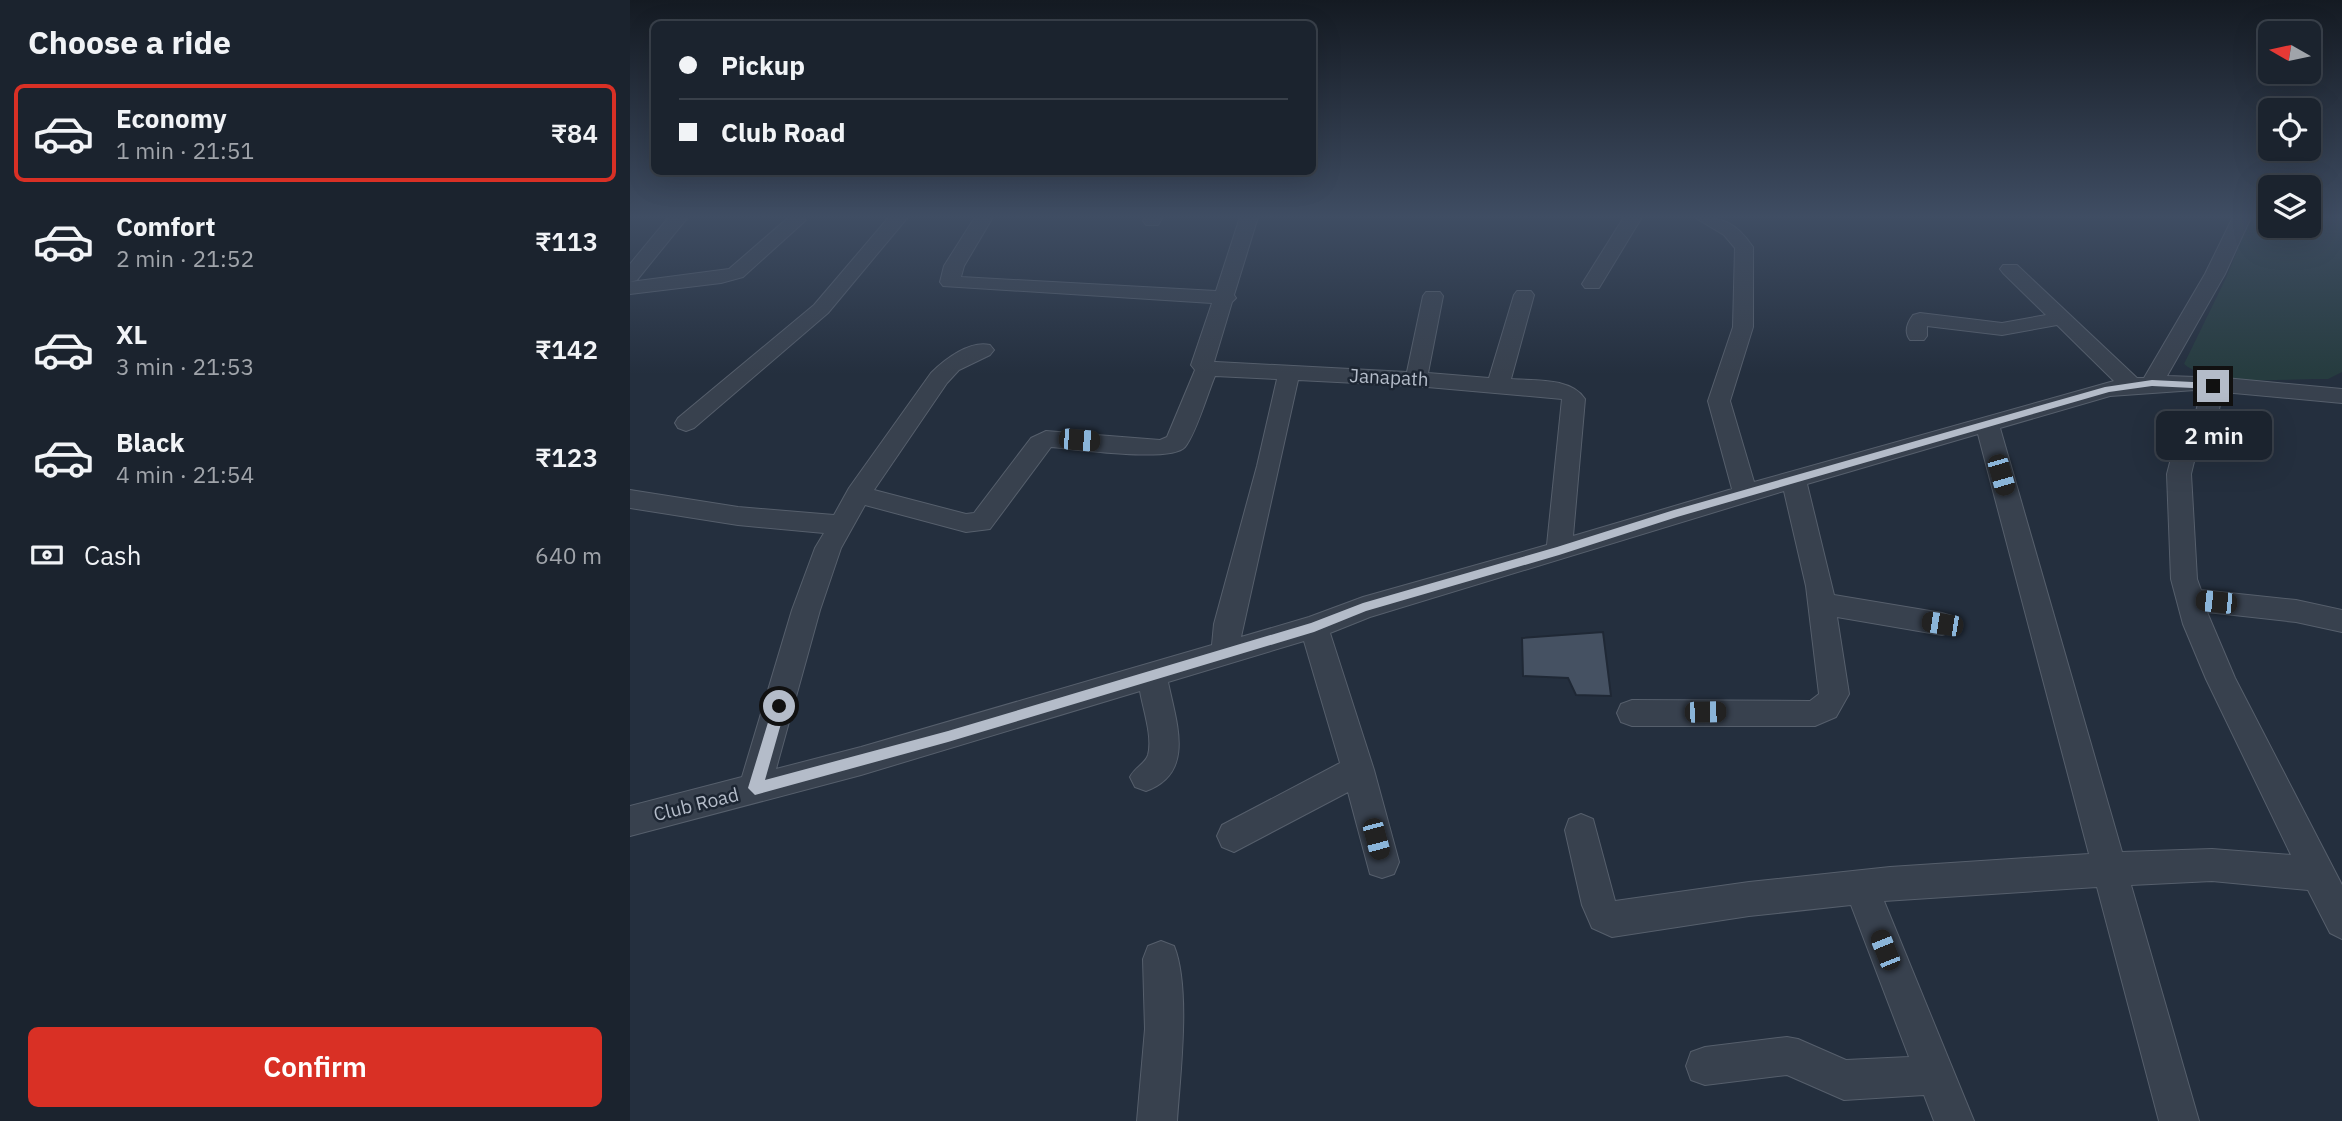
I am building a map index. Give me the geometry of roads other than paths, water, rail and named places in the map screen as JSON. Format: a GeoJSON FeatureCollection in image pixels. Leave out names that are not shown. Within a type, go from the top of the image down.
{"type":"FeatureCollection","features":[{"type":"Feature","properties":{"kind":"street"},"geometry":{"type":"LineString","coordinates":[[630,288],[737,273],[741,269]]}},
{"type":"Feature","properties":{"kind":"street"},"geometry":{"type":"LineString","coordinates":[[686,423],[821,309],[855,269]]}},
{"type":"Feature","properties":{"kind":"street"},"geometry":{"type":"LineString","coordinates":[[953,269],[950,282],[1226,298]]}},
{"type":"Feature","properties":{"kind":"street"},"geometry":{"type":"LineString","coordinates":[[858,494],[966,523],[981,522],[1039,444],[1046,439],[1160,448],[1172,445],[1177,440],[1207,368],[1202,365],[1203,358],[1234,269]]}},
{"type":"Feature","properties":{"kind":"street"},"geometry":{"type":"LineString","coordinates":[[1592,284],[1601,269]]}},
{"type":"Feature","properties":{"kind":"street"},"geometry":{"type":"LineString","coordinates":[[1743,269],[1742,327],[1719,401],[1745,492]]}},
{"type":"Feature","properties":{"kind":"street"},"geometry":{"type":"LineString","coordinates":[[2010,269],[2061,318],[2141,384],[2217,269]]}},
{"type":"Feature","properties":{"kind":"street"},"geometry":{"type":"LineString","coordinates":[[1416,379],[1433,296]]}},
{"type":"Feature","properties":{"kind":"street"},"geometry":{"type":"LineString","coordinates":[[1498,385],[1524,296]]}},
{"type":"Feature","properties":{"kind":"street"},"geometry":{"type":"LineString","coordinates":[[1917,336],[1917,323],[1920,319],[2002,328],[2061,318]]}},
{"type":"Feature","properties":{"kind":"street"},"geometry":{"type":"LineString","coordinates":[[755,788],[806,610],[838,525],[945,371],[960,360],[983,350]]}},
{"type":"Feature","properties":{"kind":"street","name":"Janapath"},"geometry":{"type":"LineString","coordinates":[[1207,368],[1416,379],[1559,390],[1570,394],[1574,399],[1559,551]]}},
{"type":"Feature","properties":{"kind":"street"},"geometry":{"type":"LineString","coordinates":[[1226,652],[1228,624],[1269,466],[1289,372]]}},
{"type":"Feature","properties":{"kind":"street","name":"Club Road"},"geometry":{"type":"LineString","coordinates":[[630,821],[948,736],[1314,627],[1363,608],[1559,551],[1745,492],[1987,423],[2141,384],[2213,386],[2342,396]]}},
{"type":"Feature","properties":{"kind":"street"},"geometry":{"type":"LineString","coordinates":[[2213,386],[2205,422],[2187,443],[2179,474],[2182,559],[2189,599],[2221,679],[2315,874],[2342,921]]}},
{"type":"Feature","properties":{"kind":"street"},"geometry":{"type":"LineString","coordinates":[[1987,423],[2179,1121]]}},
{"type":"Feature","properties":{"kind":"street"},"geometry":{"type":"LineString","coordinates":[[1632,713],[1810,714],[1824,711],[1830,705],[1834,694],[1813,555],[1793,479]]}},
{"type":"Feature","properties":{"kind":"street"},"geometry":{"type":"LineString","coordinates":[[630,499],[738,516],[838,525]]}},
{"type":"Feature","properties":{"kind":"street"},"geometry":{"type":"LineString","coordinates":[[2189,599],[2296,611],[2342,621]]}},
{"type":"Feature","properties":{"kind":"street"},"geometry":{"type":"LineString","coordinates":[[1821,604],[1942,624]]}},
{"type":"Feature","properties":{"kind":"street"},"geometry":{"type":"LineString","coordinates":[[1314,627],[1359,771],[1382,862]]}},
{"type":"Feature","properties":{"kind":"street"},"geometry":{"type":"LineString","coordinates":[[1146,777],[1154,773],[1163,750],[1152,674]]}},
{"type":"Feature","properties":{"kind":"street"},"geometry":{"type":"LineString","coordinates":[[1234,836],[1359,771]]}},
{"type":"Feature","properties":{"kind":"street"},"geometry":{"type":"LineString","coordinates":[[1581,831],[1599,905],[1604,916],[1612,919],[1749,899],[1861,887],[2110,870],[2212,865],[2315,874]]}},
{"type":"Feature","properties":{"kind":"street"},"geometry":{"type":"LineString","coordinates":[[1861,887],[1954,1121]]}},
{"type":"Feature","properties":{"kind":"street"},"geometry":{"type":"LineString","coordinates":[[1157,1121],[1164,1029],[1161,959]]}},
{"type":"Feature","properties":{"kind":"street"},"geometry":{"type":"LineString","coordinates":[[1705,1066],[1787,1056],[1798,1058],[1844,1080],[1935,1075]]}}]}
